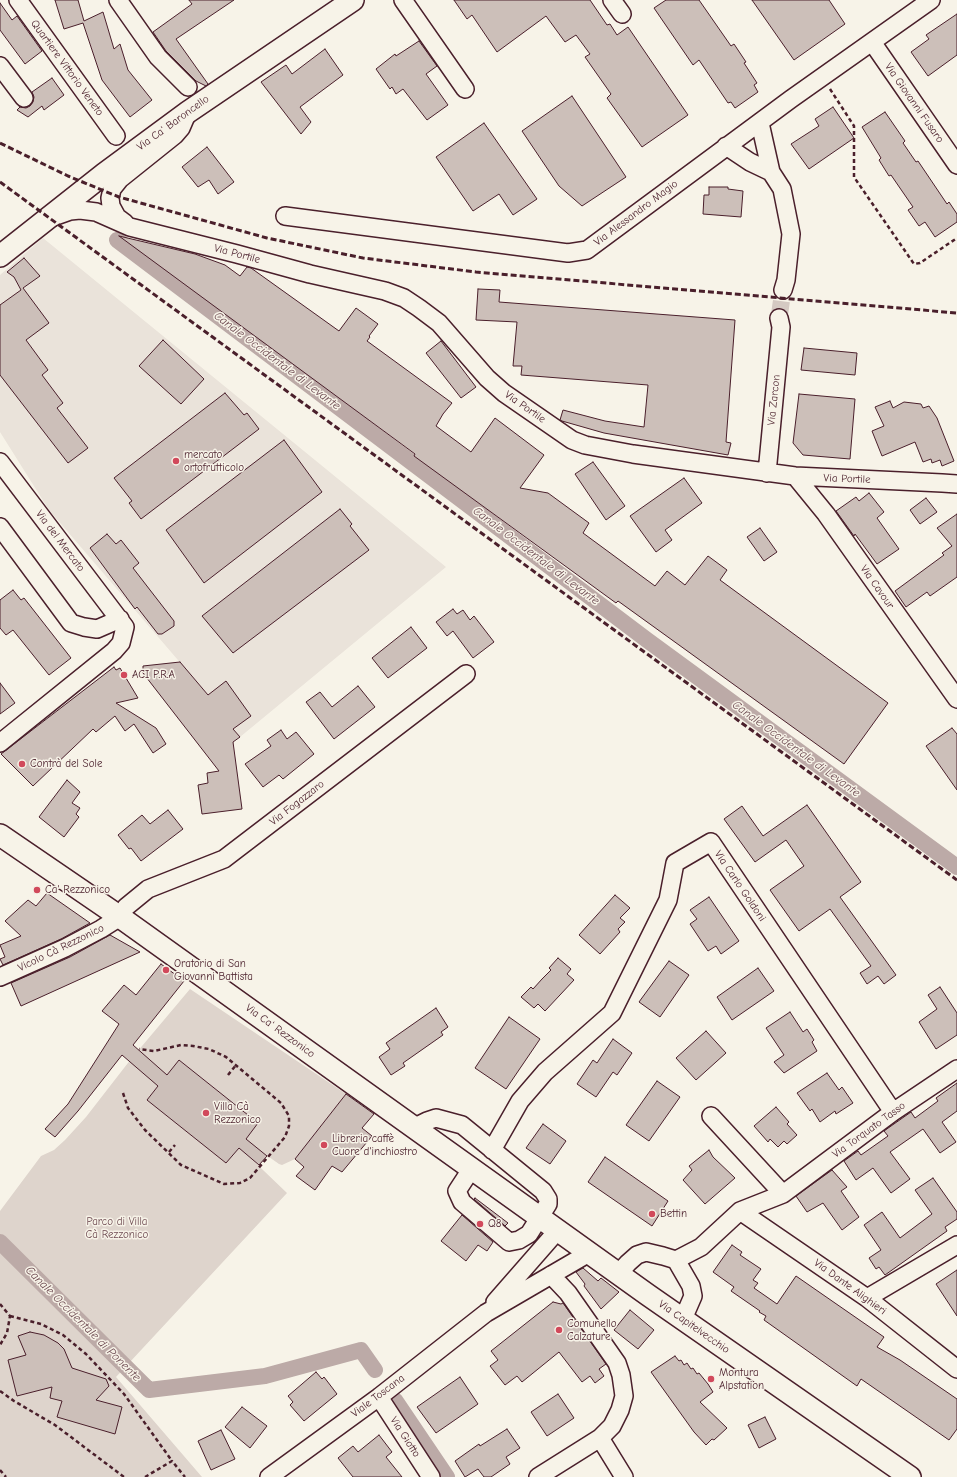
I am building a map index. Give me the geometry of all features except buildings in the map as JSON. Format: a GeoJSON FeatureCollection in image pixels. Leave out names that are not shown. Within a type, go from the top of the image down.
{"type":"FeatureCollection","features":[{"type":"Feature","properties":{"kind":"main road","name":"Via Ca' Baroncello"},"geometry":{"type":"LineString","coordinates":[[0,256],[40,223],[188,112],[353,0]]}},
{"type":"Feature","properties":{"kind":"main road","name":"Via Ca' Rezzonico"},"geometry":{"type":"LineString","coordinates":[[0,835],[120,916],[558,1230]]}},
{"type":"Feature","properties":{"kind":"main road","name":"Via Capitelvecchio"},"geometry":{"type":"LineString","coordinates":[[558,1230],[618,1274],[910,1477]]}},
{"type":"Feature","properties":{"kind":"street","name":"Quartiere Vittorio Veneto"},"geometry":{"type":"LineString","coordinates":[[18,0],[116,136]]}},
{"type":"Feature","properties":{"kind":"street"},"geometry":{"type":"LineString","coordinates":[[118,0],[158,57],[188,87]]}},
{"type":"Feature","properties":{"kind":"street"},"geometry":{"type":"LineString","coordinates":[[403,0],[465,89]]}},
{"type":"Feature","properties":{"kind":"street"},"geometry":{"type":"LineString","coordinates":[[612,0],[622,14]]}},
{"type":"Feature","properties":{"kind":"street","name":"Via Alessandro Magio"},"geometry":{"type":"LineString","coordinates":[[285,216],[568,253],[587,250],[726,146],[931,0]]}},
{"type":"Feature","properties":{"kind":"street","name":"Via Giovanni Fusaro"},"geometry":{"type":"LineString","coordinates":[[872,42],[957,165]]}},
{"type":"Feature","properties":{"kind":"street"},"geometry":{"type":"LineString","coordinates":[[0,66],[24,98]]}},
{"type":"Feature","properties":{"kind":"street"},"geometry":{"type":"LineString","coordinates":[[130,227],[114,212],[110,198],[112,189],[120,179],[175,135],[181,128],[188,112]]}},
{"type":"Feature","properties":{"kind":"street"},"geometry":{"type":"LineString","coordinates":[[760,123],[771,172],[782,189],[791,234],[786,287]]}},
{"type":"Feature","properties":{"kind":"street"},"geometry":{"type":"LineString","coordinates":[[726,146],[750,162],[771,172]]}},
{"type":"Feature","properties":{"kind":"street","name":"Via Portile"},"geometry":{"type":"LineString","coordinates":[[40,223],[70,211],[80,210],[96,212],[130,227],[310,274],[385,291],[404,298],[438,323],[487,378],[504,393],[572,440],[585,445],[633,454],[795,476],[957,484]]}},
{"type":"Feature","properties":{"kind":"street","name":"Via Zarcon"},"geometry":{"type":"LineString","coordinates":[[767,473],[782,321]]}},
{"type":"Feature","properties":{"kind":"street","name":"Via del Mercato"},"geometry":{"type":"LineString","coordinates":[[0,462],[125,627],[124,636],[121,643],[114,651],[0,743]]}},
{"type":"Feature","properties":{"kind":"street","name":"Via Cavour"},"geometry":{"type":"LineString","coordinates":[[795,476],[826,514],[957,699]]}},
{"type":"Feature","properties":{"kind":"street"},"geometry":{"type":"LineString","coordinates":[[0,527],[72,623],[97,629],[120,619]]}},
{"type":"Feature","properties":{"kind":"street","name":"Via Fogazzaro"},"geometry":{"type":"LineString","coordinates":[[120,916],[126,907],[148,889],[224,859],[466,674]]}},
{"type":"Feature","properties":{"kind":"street","name":"Via Carlo Goldoni"},"geometry":{"type":"LineString","coordinates":[[492,1150],[520,1102],[545,1072],[612,1013],[668,900],[675,863],[711,842],[893,1112]]}},
{"type":"Feature","properties":{"kind":"street","name":"Vicolo Cà Rezzonico"},"geometry":{"type":"LineString","coordinates":[[0,977],[65,948],[101,929],[120,916]]}},
{"type":"Feature","properties":{"kind":"street","name":"Via Torquato Tasso"},"geometry":{"type":"LineString","coordinates":[[676,1260],[701,1248],[740,1211],[783,1194],[893,1112],[957,1069]]}},
{"type":"Feature","properties":{"kind":"street"},"geometry":{"type":"LineString","coordinates":[[712,1116],[783,1194]]}},
{"type":"Feature","properties":{"kind":"street"},"geometry":{"type":"LineString","coordinates":[[414,1127],[436,1118],[462,1125],[543,1191],[548,1199],[548,1204],[529,1234],[519,1240],[510,1242],[460,1200],[457,1191],[472,1168]]}},
{"type":"Feature","properties":{"kind":"street","name":"Via Dante Alighieri"},"geometry":{"type":"LineString","coordinates":[[740,1211],[868,1298],[957,1369]]}},
{"type":"Feature","properties":{"kind":"street","name":"Viale Toscana"},"geometry":{"type":"LineString","coordinates":[[486,1313],[558,1230]]}},
{"type":"Feature","properties":{"kind":"street"},"geometry":{"type":"LineString","coordinates":[[868,1298],[957,1245]]}},
{"type":"Feature","properties":{"kind":"street"},"geometry":{"type":"LineString","coordinates":[[618,1274],[637,1255],[646,1252],[676,1260],[691,1286],[692,1296],[683,1319]]}},
{"type":"Feature","properties":{"kind":"street","name":"Viale Toscana"},"geometry":{"type":"LineString","coordinates":[[269,1477],[379,1397],[486,1313],[589,1253]]}},
{"type":"Feature","properties":{"kind":"street"},"geometry":{"type":"LineString","coordinates":[[538,1477],[600,1438],[612,1426],[620,1410],[624,1396],[621,1375],[617,1363],[568,1293],[551,1275]]}},
{"type":"Feature","properties":{"kind":"street","name":"Via Giotto"},"geometry":{"type":"LineString","coordinates":[[379,1397],[431,1477]]}},
{"type":"Feature","properties":{"kind":"street"},"geometry":{"type":"LineString","coordinates":[[600,1438],[624,1477]]}},
{"type":"Feature","properties":{"kind":"path"},"geometry":{"type":"LineString","coordinates":[[822,77],[854,126],[854,177],[914,264],[920,263],[957,238]]}},
{"type":"Feature","properties":{"kind":"path"},"geometry":{"type":"LineString","coordinates":[[123,1093],[128,1108],[141,1125],[181,1165],[224,1184],[240,1182],[250,1178],[285,1137],[289,1126],[289,1116],[281,1103],[226,1057],[209,1049],[193,1046],[181,1045],[154,1051],[139,1049]]}},
{"type":"Feature","properties":{"kind":"path"},"geometry":{"type":"LineString","coordinates":[[228,1075],[236,1065]]}},
{"type":"Feature","properties":{"kind":"path"},"geometry":{"type":"LineString","coordinates":[[169,1152],[175,1145]]}},
{"type":"Feature","properties":{"kind":"path"},"geometry":{"type":"LineString","coordinates":[[0,1304],[10,1316],[41,1324],[63,1335],[86,1354],[124,1394],[185,1477]]}},
{"type":"Feature","properties":{"kind":"path"},"geometry":{"type":"LineString","coordinates":[[0,1345],[6,1332],[10,1316]]}},
{"type":"Feature","properties":{"kind":"path"},"geometry":{"type":"LineString","coordinates":[[0,1391],[55,1425],[124,1477]]}},
{"type":"Feature","properties":{"kind":"path"},"geometry":{"type":"LineString","coordinates":[[145,1477],[172,1461]]}},
{"type":"Feature","properties":{"kind":"path"},"geometry":{"type":"LineString","coordinates":[[0,1470],[6,1477]]}},
{"type":"Feature","properties":{"kind":"shaded area"},"geometry":{"type":"Polygon","coordinates":[[[43,238],[446,567],[240,737],[208,695],[49,510],[0,432],[0,275],[43,238]]]}},
{"type":"Feature","properties":{"kind":"green space"},"geometry":{"type":"Polygon","coordinates":[[[190,989],[346,1094],[295,1159],[282,1165],[279,1164],[245,1140],[258,1123],[179,1060],[166,1076],[148,1058],[137,1052],[190,989]]]}},
{"type":"Feature","properties":{"kind":"green space","name":"Parco di Villa Cà Rezzonico"},"geometry":{"type":"Polygon","coordinates":[[[131,1059],[160,1083],[147,1100],[226,1163],[239,1147],[287,1193],[116,1377],[202,1477],[0,1477],[0,1211],[41,1156],[54,1150],[65,1140],[86,1117],[131,1059]]]}},
{"type":"Feature","properties":{"kind":"waterway","name":"Canale Occidentale di Levante"},"geometry":{"type":"LineString","coordinates":[[117,240],[647,640],[957,867]]}},
{"type":"Feature","properties":{"kind":"waterway","name":"Canale Occidentale di Ponente"},"geometry":{"type":"LineString","coordinates":[[0,1242],[149,1390],[265,1376],[361,1350],[375,1370]]}},
{"type":"Feature","properties":{"kind":"waterway","name":"Canale Occidentale di Ponente"},"geometry":{"type":"LineString","coordinates":[[395,1400],[447,1477]]}},
{"type":"Feature","properties":{"kind":"tunnel"},"geometry":{"type":"LineString","coordinates":[[779,318],[783,290]]}},
{"type":"Feature","properties":{"kind":"railway"},"geometry":{"type":"LineString","coordinates":[[0,143],[68,176],[119,197],[267,238],[363,258],[476,272],[957,313]]}},
{"type":"Feature","properties":{"kind":"railway"},"geometry":{"type":"LineString","coordinates":[[0,182],[957,880]]}},
{"type":"Feature","properties":{"kind":"place","name":"mercato ortofrutticolo"},"geometry":{"type":"Point","coordinates":[176,461]}},
{"type":"Feature","properties":{"kind":"place","name":"ACI P.R.A"},"geometry":{"type":"Point","coordinates":[124,675]}},
{"type":"Feature","properties":{"kind":"place","name":"Contrà del Sole"},"geometry":{"type":"Point","coordinates":[22,764]}},
{"type":"Feature","properties":{"kind":"place","name":"Ca' Rezzonico"},"geometry":{"type":"Point","coordinates":[37,890]}},
{"type":"Feature","properties":{"kind":"place","name":"Oratorio di San Giovanni Battista"},"geometry":{"type":"Point","coordinates":[166,970]}},
{"type":"Feature","properties":{"kind":"place","name":"Villa Cà Rezzonico"},"geometry":{"type":"Point","coordinates":[206,1113]}},
{"type":"Feature","properties":{"kind":"place","name":"Libreria caffè Cuore d'inchiostro"},"geometry":{"type":"Point","coordinates":[324,1145]}},
{"type":"Feature","properties":{"kind":"place","name":"Bettin"},"geometry":{"type":"Point","coordinates":[652,1214]}},
{"type":"Feature","properties":{"kind":"place","name":"Q8"},"geometry":{"type":"Point","coordinates":[480,1224]}},
{"type":"Feature","properties":{"kind":"place","name":"Comunello Calzature"},"geometry":{"type":"Point","coordinates":[559,1330]}},
{"type":"Feature","properties":{"kind":"place","name":"Montura Alpstation"},"geometry":{"type":"Point","coordinates":[711,1379]}}]}
